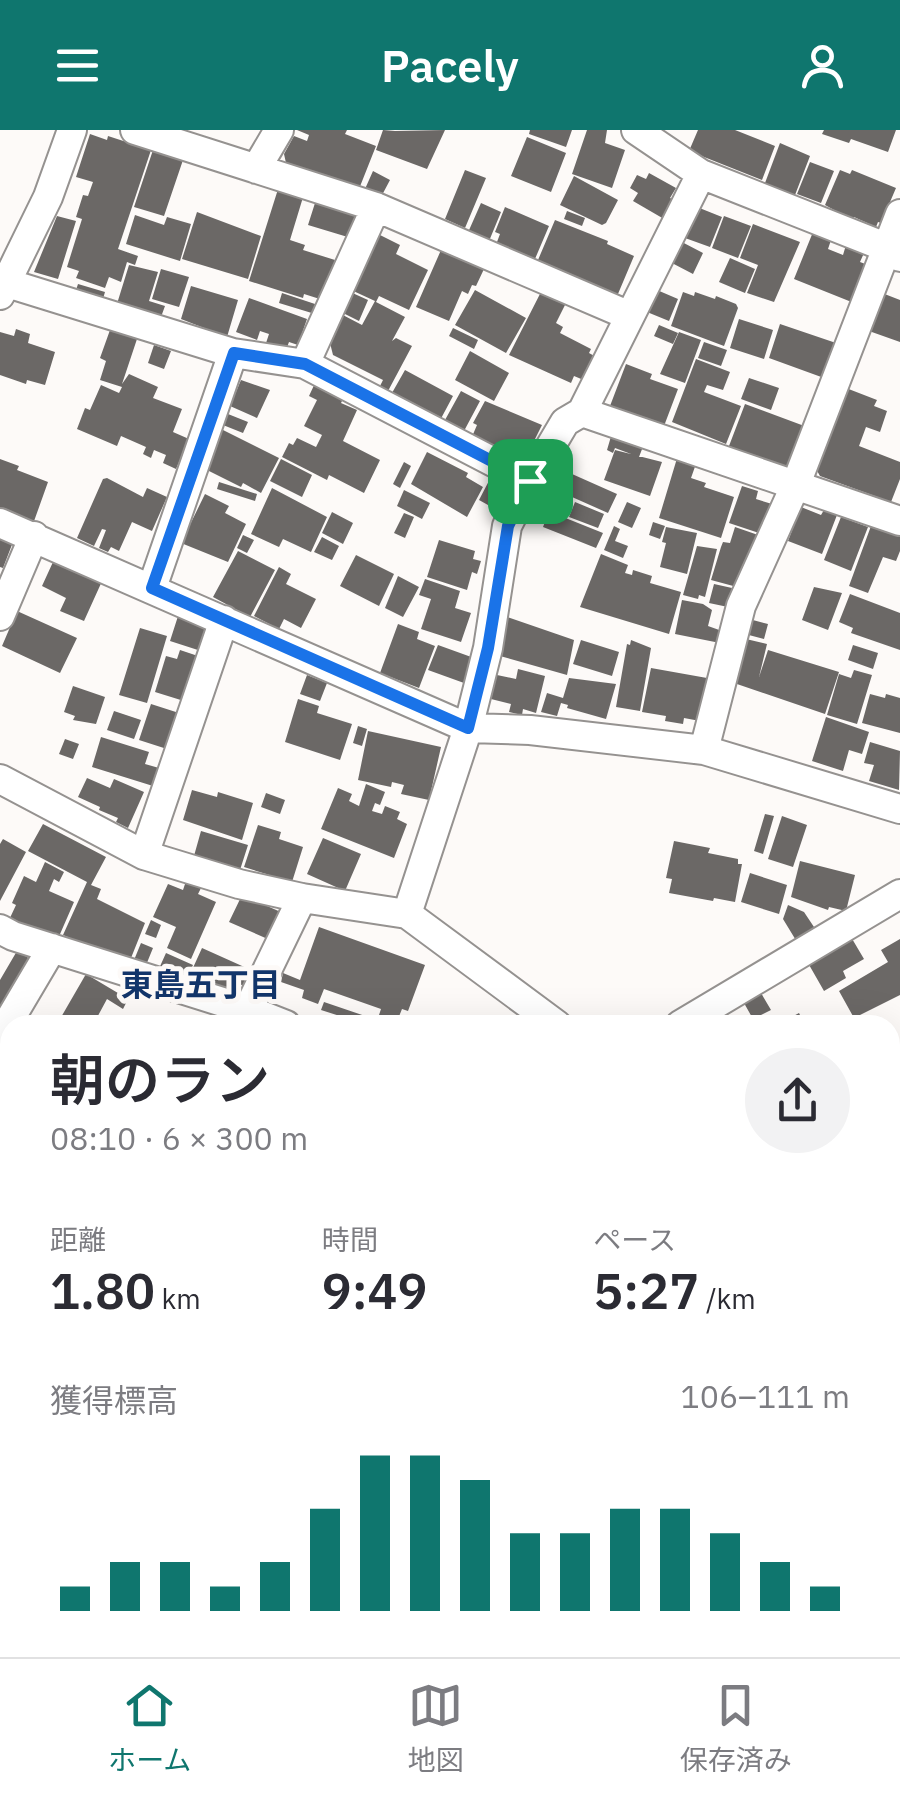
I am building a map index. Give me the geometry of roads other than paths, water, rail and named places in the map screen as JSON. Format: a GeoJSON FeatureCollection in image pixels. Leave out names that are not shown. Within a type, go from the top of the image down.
{"type":"FeatureCollection","features":[{"type":"Feature","properties":{"kind":"street"},"geometry":{"type":"LineString","coordinates":[[72,130],[48,197],[3,289],[234,353],[305,364],[530,481]]}},
{"type":"Feature","properties":{"kind":"street"},"geometry":{"type":"LineString","coordinates":[[135,130],[376,207],[630,316]]}},
{"type":"Feature","properties":{"kind":"street"},"geometry":{"type":"LineString","coordinates":[[256,168],[279,130]]}},
{"type":"Feature","properties":{"kind":"street"},"geometry":{"type":"LineString","coordinates":[[636,130],[701,174],[894,253]]}},
{"type":"Feature","properties":{"kind":"street"},"geometry":{"type":"LineString","coordinates":[[407,914],[468,728],[488,648],[508,526],[565,422],[582,412],[701,174]]}},
{"type":"Feature","properties":{"kind":"street"},"geometry":{"type":"LineString","coordinates":[[305,364],[376,207]]}},
{"type":"Feature","properties":{"kind":"street"},"geometry":{"type":"LineString","coordinates":[[704,750],[741,606],[894,253],[900,214]]}},
{"type":"Feature","properties":{"kind":"street"},"geometry":{"type":"LineString","coordinates":[[152,588],[234,353]]}},
{"type":"Feature","properties":{"kind":"street"},"geometry":{"type":"LineString","coordinates":[[582,412],[900,522]]}},
{"type":"Feature","properties":{"kind":"street"},"geometry":{"type":"LineString","coordinates":[[0,524],[468,728],[530,730],[704,750],[900,809]]}},
{"type":"Feature","properties":{"kind":"street"},"geometry":{"type":"LineString","coordinates":[[0,616],[34,536]]}},
{"type":"Feature","properties":{"kind":"street"},"geometry":{"type":"LineString","coordinates":[[144,855],[224,620]]}},
{"type":"Feature","properties":{"kind":"street"},"geometry":{"type":"LineString","coordinates":[[0,779],[144,855],[239,884],[407,914],[543,1015]]}},
{"type":"Feature","properties":{"kind":"street"},"geometry":{"type":"LineString","coordinates":[[697,1015],[900,894]]}},
{"type":"Feature","properties":{"kind":"street"},"geometry":{"type":"LineString","coordinates":[[245,1015],[302,898]]}},
{"type":"Feature","properties":{"kind":"street"},"geometry":{"type":"LineString","coordinates":[[0,929],[236,1015]]}},
{"type":"Feature","properties":{"kind":"street"},"geometry":{"type":"LineString","coordinates":[[12,1015],[52,948]]}},
{"type":"Feature","properties":{"kind":"district","name":"東島五丁目"},"geometry":{"type":"Point","coordinates":[201,985]}}]}
